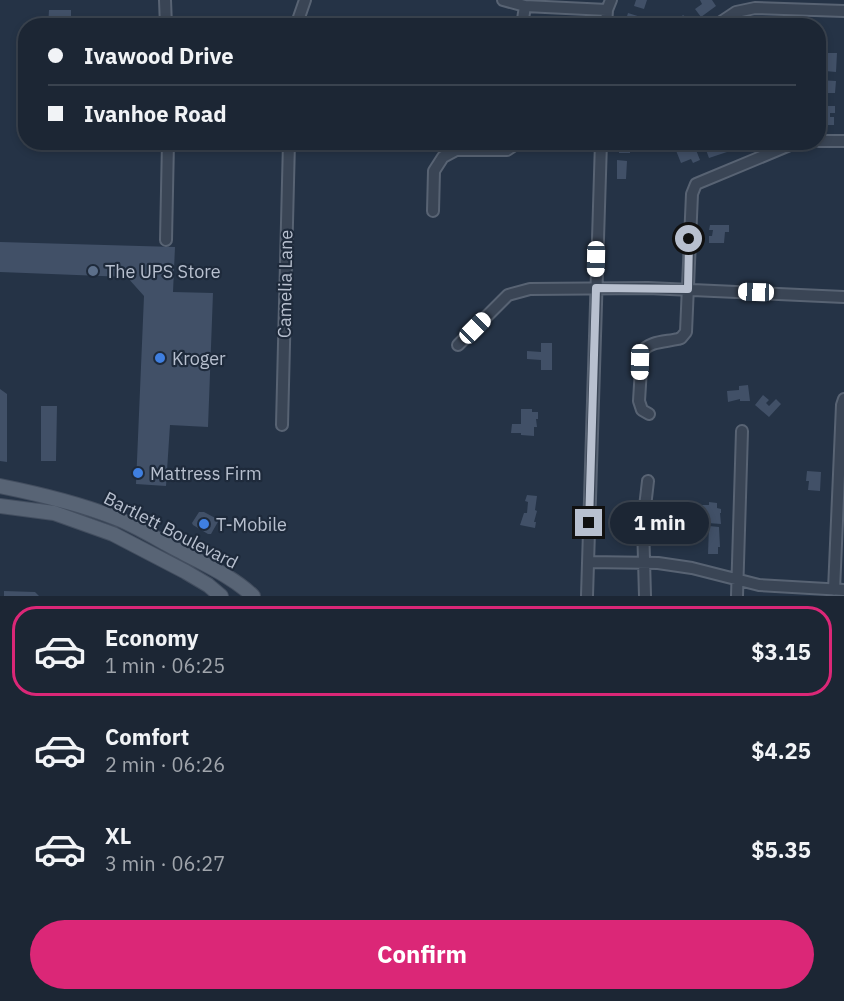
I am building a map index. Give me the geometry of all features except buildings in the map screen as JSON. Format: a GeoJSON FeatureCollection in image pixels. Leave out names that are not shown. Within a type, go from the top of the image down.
{"type":"FeatureCollection","features":[{"type":"Feature","properties":{"kind":"main road","name":"Bartlett Boulevard"},"geometry":{"type":"LineString","coordinates":[[0,486],[75,504],[118,519],[214,569],[253,596]]}},
{"type":"Feature","properties":{"kind":"main road","name":"Bartlett Boulevard"},"geometry":{"type":"LineString","coordinates":[[0,506],[54,513],[113,534],[186,572],[222,596]]}},
{"type":"Feature","properties":{"kind":"street"},"geometry":{"type":"LineString","coordinates":[[165,0],[166,18]]}},
{"type":"Feature","properties":{"kind":"street"},"geometry":{"type":"LineString","coordinates":[[299,18],[305,0]]}},
{"type":"Feature","properties":{"kind":"street"},"geometry":{"type":"LineString","coordinates":[[503,0],[525,6],[609,5]]}},
{"type":"Feature","properties":{"kind":"street"},"geometry":{"type":"LineString","coordinates":[[523,18],[525,6]]}},
{"type":"Feature","properties":{"kind":"street"},"geometry":{"type":"LineString","coordinates":[[727,18],[736,12],[755,8],[844,11]]}},
{"type":"Feature","properties":{"kind":"street"},"geometry":{"type":"LineString","coordinates":[[826,141],[844,141]]}},
{"type":"Feature","properties":{"kind":"street"},"geometry":{"type":"LineString","coordinates":[[166,240],[168,150]]}},
{"type":"Feature","properties":{"kind":"street","name":"Camelia Lane"},"geometry":{"type":"LineString","coordinates":[[282,425],[289,150]]}},
{"type":"Feature","properties":{"kind":"street"},"geometry":{"type":"LineString","coordinates":[[433,211],[434,171],[443,157],[456,150],[507,150]]}},
{"type":"Feature","properties":{"kind":"street"},"geometry":{"type":"LineString","coordinates":[[587,596],[601,150]]}},
{"type":"Feature","properties":{"kind":"street"},"geometry":{"type":"LineString","coordinates":[[649,414],[642,410],[639,401],[642,352],[649,345],[678,339],[684,335],[687,325],[692,194],[696,184],[778,150]]}},
{"type":"Feature","properties":{"kind":"street"},"geometry":{"type":"LineString","coordinates":[[458,345],[508,296],[530,289],[688,289],[844,297]]}},
{"type":"Feature","properties":{"kind":"street"},"geometry":{"type":"LineString","coordinates":[[588,562],[658,563],[692,568],[769,586],[839,590],[842,405],[844,399]]}},
{"type":"Feature","properties":{"kind":"street"},"geometry":{"type":"LineString","coordinates":[[737,596],[742,431]]}},
{"type":"Feature","properties":{"kind":"street"},"geometry":{"type":"LineString","coordinates":[[645,596],[643,524],[648,481]]}},
{"type":"Feature","properties":{"kind":"place","name":"The UPS Store"},"geometry":{"type":"Point","coordinates":[93,271]}},
{"type":"Feature","properties":{"kind":"place","name":"Kroger"},"geometry":{"type":"Point","coordinates":[160,358]}},
{"type":"Feature","properties":{"kind":"place","name":"Mattress Firm"},"geometry":{"type":"Point","coordinates":[138,473]}},
{"type":"Feature","properties":{"kind":"place","name":"T-Mobile"},"geometry":{"type":"Point","coordinates":[204,524]}},
{"type":"Feature","properties":{"kind":"route"},"geometry":{"type":"LineString","coordinates":[[589,523],[596,288],[688,289],[689,239]]}}]}
